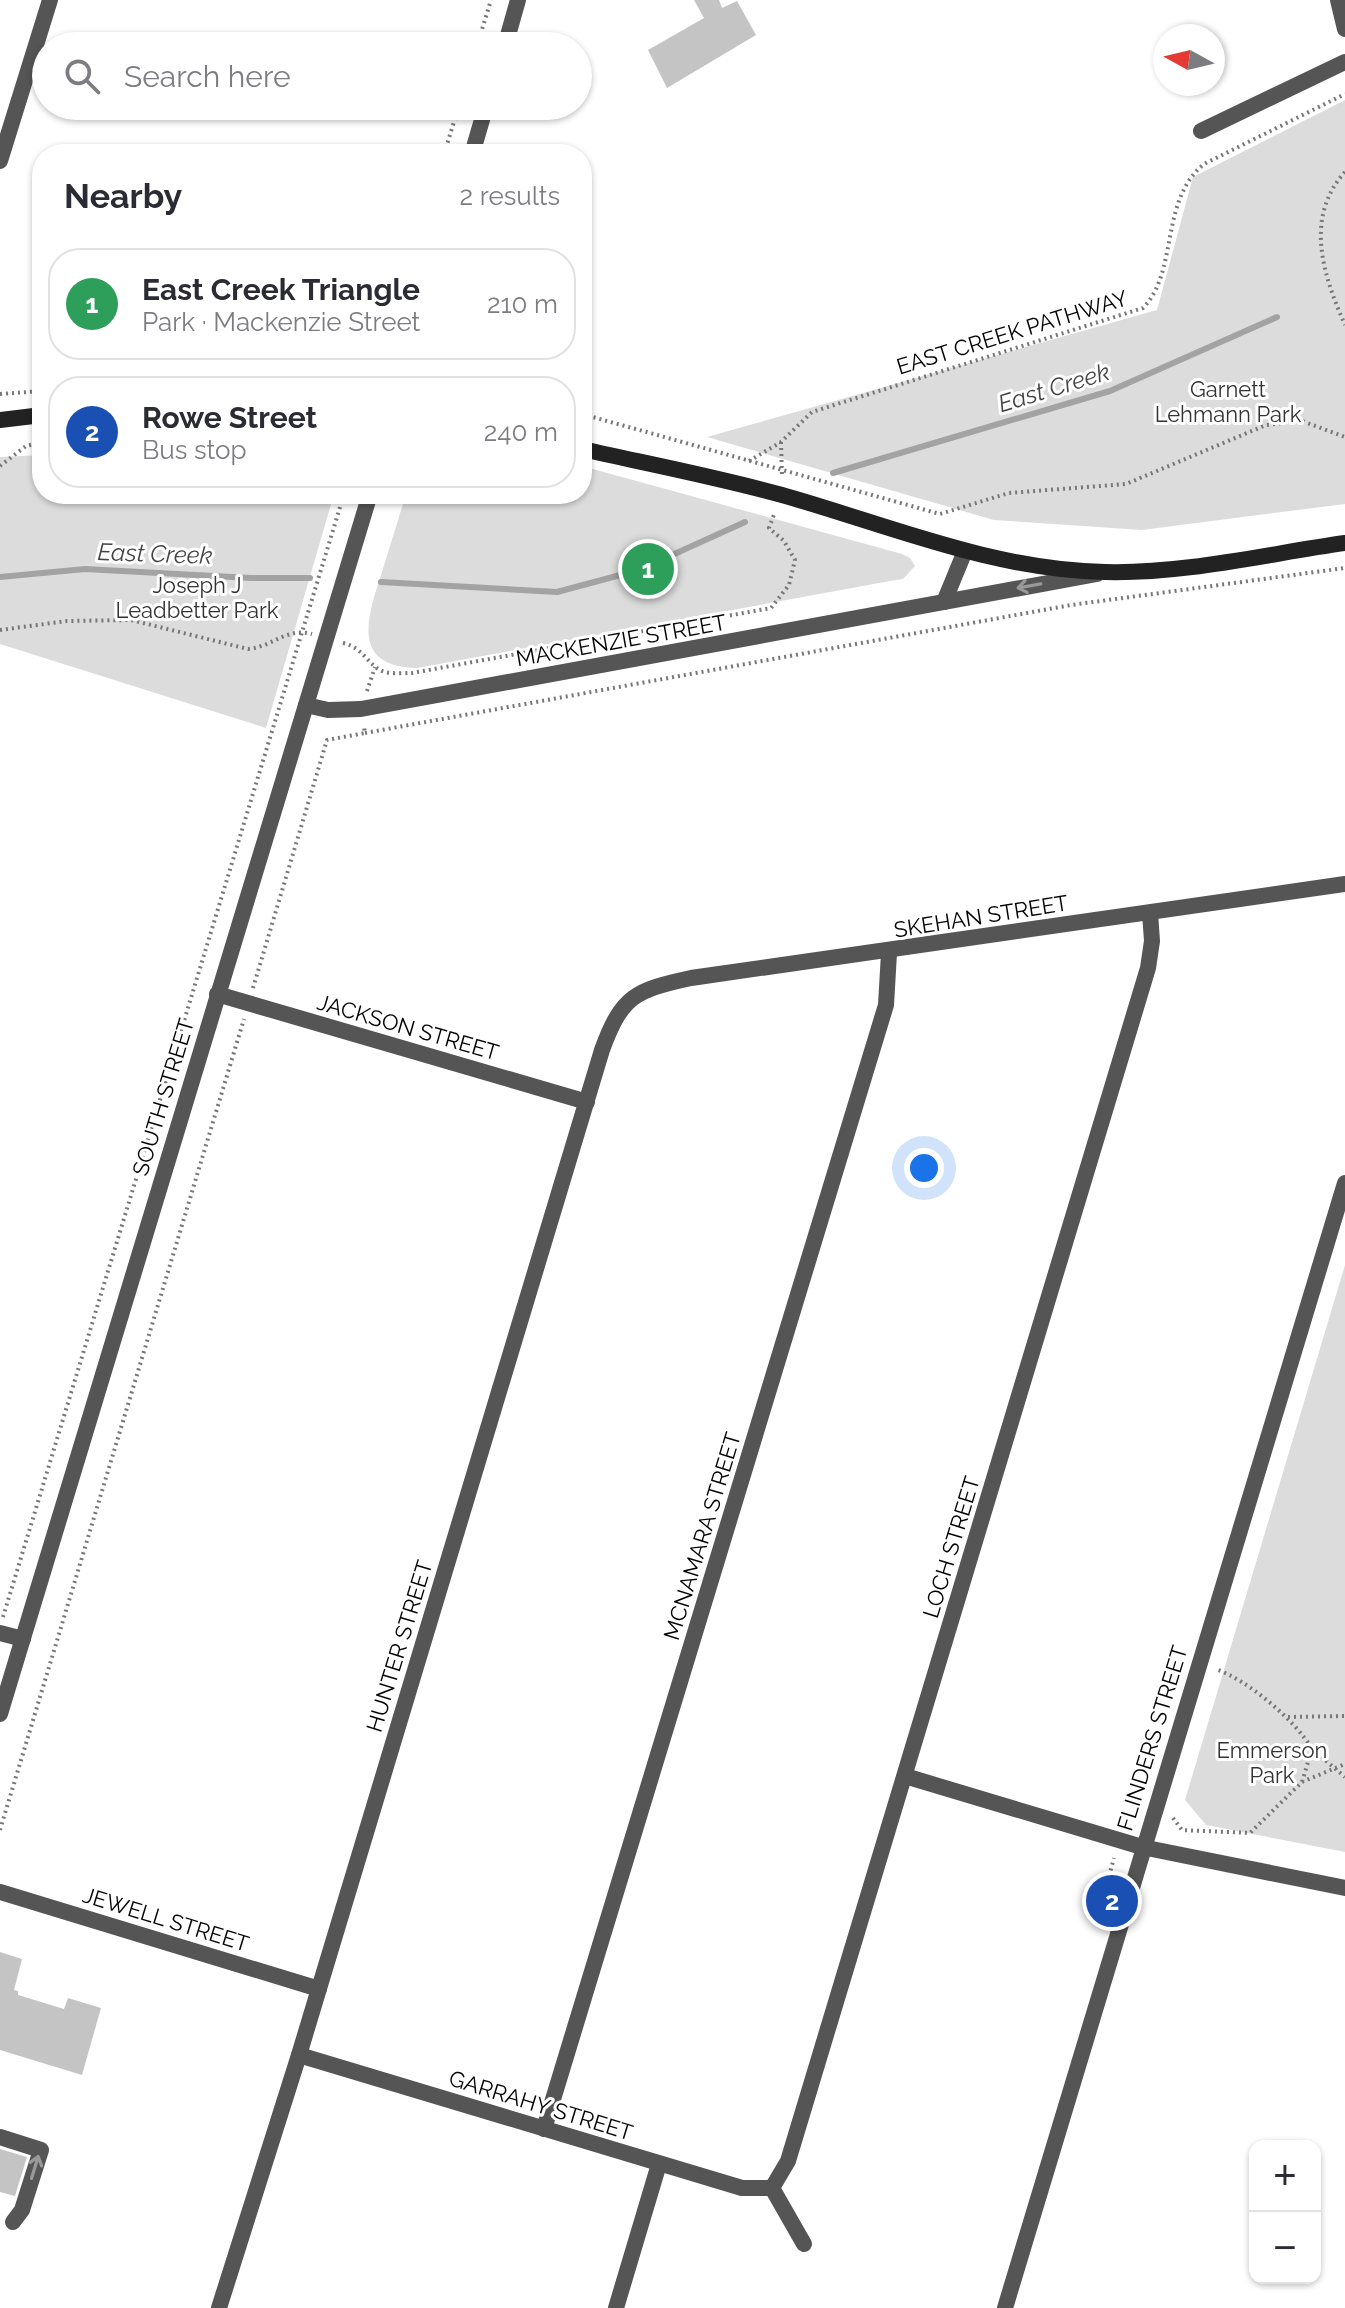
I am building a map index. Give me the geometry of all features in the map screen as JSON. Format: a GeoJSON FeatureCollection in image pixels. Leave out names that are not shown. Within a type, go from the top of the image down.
{"type":"FeatureCollection","features":[{"type":"Feature","properties":{"kind":"main road"},"geometry":{"type":"LineString","coordinates":[[0,420],[32,416]]}},
{"type":"Feature","properties":{"kind":"main road","name":"MACKENZIE STREET"},"geometry":{"type":"LineString","coordinates":[[592,451],[780,495],[965,551],[1032,566],[1106,572],[1162,569],[1345,543]]}},
{"type":"Feature","properties":{"kind":"street"},"geometry":{"type":"LineString","coordinates":[[40,32],[50,0]]}},
{"type":"Feature","properties":{"kind":"street"},"geometry":{"type":"LineString","coordinates":[[509,32],[518,0]]}},
{"type":"Feature","properties":{"kind":"street"},"geometry":{"type":"LineString","coordinates":[[1338,0],[1345,29]]}},
{"type":"Feature","properties":{"kind":"street"},"geometry":{"type":"LineString","coordinates":[[0,161],[32,58]]}},
{"type":"Feature","properties":{"kind":"street"},"geometry":{"type":"LineString","coordinates":[[1201,131],[1345,62]]}},
{"type":"Feature","properties":{"kind":"street"},"geometry":{"type":"LineString","coordinates":[[475,144],[482,120]]}},
{"type":"Feature","properties":{"kind":"street","name":"SOUTH STREET"},"geometry":{"type":"LineString","coordinates":[[0,1714],[367,504]]}},
{"type":"Feature","properties":{"kind":"street"},"geometry":{"type":"LineString","coordinates":[[944,602],[965,551]]}},
{"type":"Feature","properties":{"kind":"street","name":"MACKENZIE STREET"},"geometry":{"type":"LineString","coordinates":[[306,705],[328,710],[361,709],[1106,572]]}},
{"type":"Feature","properties":{"kind":"street","name":"SKEHAN STREET"},"geometry":{"type":"LineString","coordinates":[[627,1000],[645,988],[691,978],[889,953],[1345,884]]}},
{"type":"Feature","properties":{"kind":"street","name":"LOCH STREET"},"geometry":{"type":"LineString","coordinates":[[772,2188],[788,2161],[1148,968],[1152,941],[1150,913]]}},
{"type":"Feature","properties":{"kind":"street","name":"MCNAMARA STREET"},"geometry":{"type":"LineString","coordinates":[[544,2129],[886,1005],[889,953]]}},
{"type":"Feature","properties":{"kind":"street","name":"JACKSON STREET"},"geometry":{"type":"LineString","coordinates":[[217,994],[587,1102]]}},
{"type":"Feature","properties":{"kind":"street","name":"HUNTER STREET"},"geometry":{"type":"LineString","coordinates":[[219,2308],[299,2055],[587,1102],[613,1021],[627,1000]]}},
{"type":"Feature","properties":{"kind":"street","name":"FLINDERS STREET"},"geometry":{"type":"LineString","coordinates":[[1005,2308],[1345,1183]]}},
{"type":"Feature","properties":{"kind":"street"},"geometry":{"type":"LineString","coordinates":[[0,1633],[23,1639]]}},
{"type":"Feature","properties":{"kind":"street"},"geometry":{"type":"LineString","coordinates":[[905,1776],[1142,1847],[1345,1888]]}},
{"type":"Feature","properties":{"kind":"street","name":"JEWELL STREET"},"geometry":{"type":"LineString","coordinates":[[0,1892],[319,1989]]}},
{"type":"Feature","properties":{"kind":"street","name":"GARRAHY STREET"},"geometry":{"type":"LineString","coordinates":[[299,2055],[742,2188],[772,2188]]}},
{"type":"Feature","properties":{"kind":"street"},"geometry":{"type":"LineString","coordinates":[[0,2137],[41,2150],[22,2210],[13,2222]]}},
{"type":"Feature","properties":{"kind":"street"},"geometry":{"type":"LineString","coordinates":[[616,2308],[659,2164]]}},
{"type":"Feature","properties":{"kind":"street"},"geometry":{"type":"LineString","coordinates":[[772,2188],[804,2244]]}},
{"type":"Feature","properties":{"kind":"path"},"geometry":{"type":"LineString","coordinates":[[481,32],[491,0]]}},
{"type":"Feature","properties":{"kind":"path","name":"EAST CREEK PATHWAY"},"geometry":{"type":"LineString","coordinates":[[781,442],[812,412],[1143,308],[1154,291],[1181,191],[1191,175],[1204,164],[1345,94]]}},
{"type":"Feature","properties":{"kind":"path"},"geometry":{"type":"LineString","coordinates":[[447,144],[455,120]]}},
{"type":"Feature","properties":{"kind":"path"},"geometry":{"type":"LineString","coordinates":[[1345,172],[1331,190],[1320,235],[1323,269],[1345,325]]}},
{"type":"Feature","properties":{"kind":"path"},"geometry":{"type":"LineString","coordinates":[[0,394],[32,392]]}},
{"type":"Feature","properties":{"kind":"path"},"geometry":{"type":"LineString","coordinates":[[592,417],[940,514],[1009,493],[1126,484],[1266,425],[1302,421],[1345,437]]}},
{"type":"Feature","properties":{"kind":"path"},"geometry":{"type":"LineString","coordinates":[[0,630],[67,621],[131,620],[248,649],[267,647],[286,634],[302,631],[354,646],[375,667],[385,672],[412,673],[771,608],[789,585],[795,560],[784,541],[769,528],[780,495],[781,442],[749,461]]}},
{"type":"Feature","properties":{"kind":"path"},"geometry":{"type":"LineString","coordinates":[[0,466],[32,444]]}},
{"type":"Feature","properties":{"kind":"path"},"geometry":{"type":"LineString","coordinates":[[0,1626],[341,504]]}},
{"type":"Feature","properties":{"kind":"path"},"geometry":{"type":"LineString","coordinates":[[0,1830],[327,740],[1071,605],[1345,568]]}},
{"type":"Feature","properties":{"kind":"path"},"geometry":{"type":"LineString","coordinates":[[365,733],[361,709],[375,667]]}},
{"type":"Feature","properties":{"kind":"path"},"geometry":{"type":"LineString","coordinates":[[1214,1683],[1222,1656]]}},
{"type":"Feature","properties":{"kind":"path"},"geometry":{"type":"LineString","coordinates":[[1198,1664],[1217,1670],[1286,1717],[1300,1729],[1312,1749],[1345,1777]]}},
{"type":"Feature","properties":{"kind":"path"},"geometry":{"type":"LineString","coordinates":[[1286,1717],[1345,1716]]}},
{"type":"Feature","properties":{"kind":"path"},"geometry":{"type":"LineString","coordinates":[[1302,1782],[1312,1749]]}},
{"type":"Feature","properties":{"kind":"path"},"geometry":{"type":"LineString","coordinates":[[1173,1813],[1174,1822],[1182,1830],[1250,1833],[1302,1782],[1345,1764]]}},
{"type":"Feature","properties":{"kind":"path"},"geometry":{"type":"LineString","coordinates":[[1111,1908],[1101,1905],[1120,1840]]}},
{"type":"Feature","properties":{"kind":"green space","name":"Garnett Lehmann Park"},"geometry":{"type":"Polygon","coordinates":[[[1345,100],[1345,504],[1142,530],[994,520],[707,437],[1157,310],[1193,177],[1345,100]]]}},
{"type":"Feature","properties":{"kind":"green space","name":"Joseph J Leadbetter Park"},"geometry":{"type":"Polygon","coordinates":[[[32,455],[32,504],[331,504],[266,728],[0,644],[0,457],[32,455]]]}},
{"type":"Feature","properties":{"kind":"green space"},"geometry":{"type":"Polygon","coordinates":[[[592,469],[902,554],[910,558],[915,566],[903,579],[417,668],[395,665],[381,659],[372,649],[369,621],[403,504],[592,504],[592,469]]]}},
{"type":"Feature","properties":{"kind":"green space","name":"Emmerson Park"},"geometry":{"type":"Polygon","coordinates":[[[1345,1265],[1345,1852],[1206,1825],[1185,1800],[1345,1265]]]}},
{"type":"Feature","properties":{"kind":"building"},"geometry":{"type":"Polygon","coordinates":[[[694,0],[719,0],[722,8],[737,1],[756,35],[667,88],[648,50],[704,18],[694,0]]]}},
{"type":"Feature","properties":{"kind":"building"},"geometry":{"type":"Polygon","coordinates":[[[0,1952],[22,1959],[14,1990],[18,1991],[18,1995],[64,2009],[68,1998],[101,2008],[82,2075],[0,2050],[0,1952]]]}},
{"type":"Feature","properties":{"kind":"building"},"geometry":{"type":"Polygon","coordinates":[[[0,2149],[27,2157],[15,2196],[0,2192],[0,2149]]]}},
{"type":"Feature","properties":{"kind":"waterway","name":"East Creek"},"geometry":{"type":"LineString","coordinates":[[833,473],[1110,391],[1277,317]]}},
{"type":"Feature","properties":{"kind":"waterway","name":"East Creek"},"geometry":{"type":"LineString","coordinates":[[381,582],[557,592],[639,570],[745,522]]}},
{"type":"Feature","properties":{"kind":"waterway","name":"East Creek"},"geometry":{"type":"LineString","coordinates":[[0,577],[85,569],[310,578]]}},
{"type":"Feature","properties":{"kind":"place","name":"East Creek Triangle"},"geometry":{"type":"Point","coordinates":[648,569]}},
{"type":"Feature","properties":{"kind":"place","name":"Rowe Street"},"geometry":{"type":"Point","coordinates":[1112,1901]}}]}
